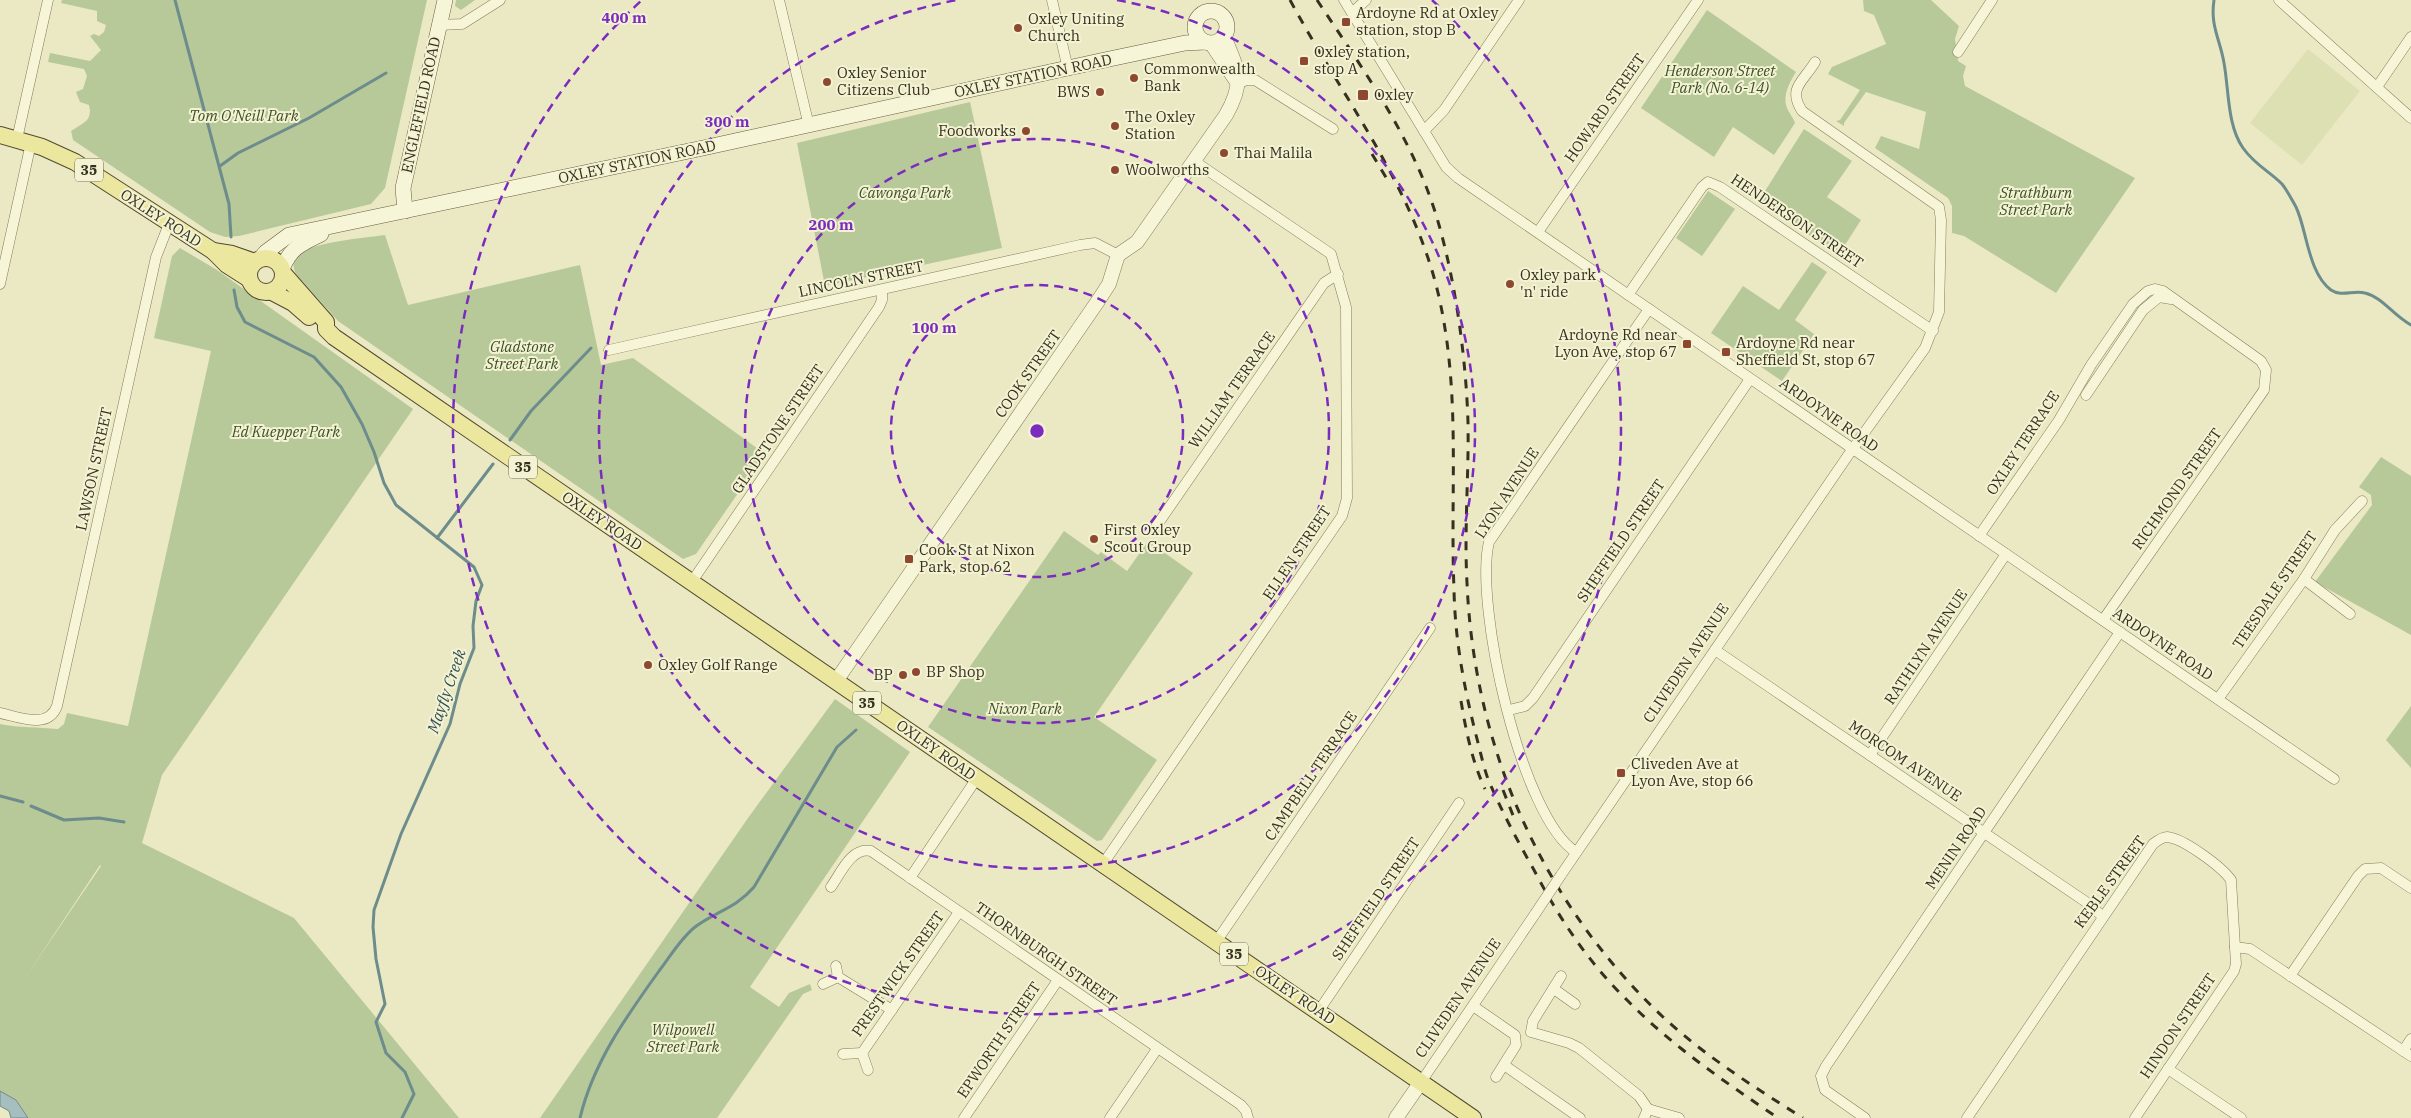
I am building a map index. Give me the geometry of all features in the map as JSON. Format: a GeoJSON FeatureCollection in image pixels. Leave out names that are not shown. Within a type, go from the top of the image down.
{"type":"FeatureCollection","features":[{"type":"Feature","properties":{"kind":"main road","name":"ENGLEFIELD ROAD"},"geometry":{"type":"LineString","coordinates":[[406,211],[403,188],[445,0]]}},
{"type":"Feature","properties":{"kind":"main road"},"geometry":{"type":"LineString","coordinates":[[1197,18],[1217,6],[1227,26],[1213,40],[1197,36],[1197,18],[1202,0]]}},
{"type":"Feature","properties":{"kind":"main road","name":"OXLEY STATION ROAD"},"geometry":{"type":"LineString","coordinates":[[1141,53],[1176,38],[1197,18]]}},
{"type":"Feature","properties":{"kind":"main road","name":"OXLEY STATION ROAD"},"geometry":{"type":"LineString","coordinates":[[257,261],[288,235],[339,226],[809,126],[1185,43],[1213,40]]}},
{"type":"Feature","properties":{"kind":"main road","name":"OXLEY ROAD"},"geometry":{"type":"LineString","coordinates":[[0,136],[24,141],[75,162],[168,224],[213,251],[227,265],[249,279]]}},
{"type":"Feature","properties":{"kind":"main road","name":"OXLEY STATION ROAD"},"geometry":{"type":"LineString","coordinates":[[283,271],[287,258],[296,246],[339,226]]}},
{"type":"Feature","properties":{"kind":"main road","name":"OXLEY ROAD"},"geometry":{"type":"LineString","coordinates":[[213,251],[257,261]]}},
{"type":"Feature","properties":{"kind":"main road","name":"35"},"geometry":{"type":"LineString","coordinates":[[257,261],[273,260],[283,271]]}},
{"type":"Feature","properties":{"kind":"main road"},"geometry":{"type":"LineString","coordinates":[[249,279],[249,273],[257,261]]}},
{"type":"Feature","properties":{"kind":"main road","name":"OXLEY ROAD"},"geometry":{"type":"LineString","coordinates":[[283,271],[326,322],[326,329]]}},
{"type":"Feature","properties":{"kind":"main road"},"geometry":{"type":"LineString","coordinates":[[272,292],[281,284],[283,271]]}},
{"type":"Feature","properties":{"kind":"main road","name":"35"},"geometry":{"type":"LineString","coordinates":[[249,279],[251,284],[260,292],[272,292]]}},
{"type":"Feature","properties":{"kind":"main road","name":"OXLEY ROAD"},"geometry":{"type":"LineString","coordinates":[[272,292],[302,309],[319,328],[326,329],[347,347],[1473,1118]]}},
{"type":"Feature","properties":{"kind":"street"},"geometry":{"type":"LineString","coordinates":[[0,284],[48,0]]}},
{"type":"Feature","properties":{"kind":"street"},"geometry":{"type":"LineString","coordinates":[[439,25],[462,24],[500,0]]}},
{"type":"Feature","properties":{"kind":"street"},"geometry":{"type":"LineString","coordinates":[[779,0],[809,126]]}},
{"type":"Feature","properties":{"kind":"street"},"geometry":{"type":"LineString","coordinates":[[1052,0],[1068,69]]}},
{"type":"Feature","properties":{"kind":"street","name":"ARDOYNE ROAD"},"geometry":{"type":"LineString","coordinates":[[1344,0],[1446,167],[1458,178],[2334,779]]}},
{"type":"Feature","properties":{"kind":"street"},"geometry":{"type":"LineString","coordinates":[[1352,13],[1366,0]]}},
{"type":"Feature","properties":{"kind":"street"},"geometry":{"type":"LineString","coordinates":[[1424,130],[1444,110],[1519,0]]}},
{"type":"Feature","properties":{"kind":"street","name":"HOWARD STREET"},"geometry":{"type":"LineString","coordinates":[[1538,232],[1698,0]]}},
{"type":"Feature","properties":{"kind":"street"},"geometry":{"type":"LineString","coordinates":[[1958,52],[1992,0]]}},
{"type":"Feature","properties":{"kind":"street"},"geometry":{"type":"LineString","coordinates":[[2280,0],[2411,118]]}},
{"type":"Feature","properties":{"kind":"street"},"geometry":{"type":"LineString","coordinates":[[2377,87],[2411,37]]}},
{"type":"Feature","properties":{"kind":"street"},"geometry":{"type":"LineString","coordinates":[[1118,255],[1137,242],[1232,105],[1238,84],[1237,64],[1213,40]]}},
{"type":"Feature","properties":{"kind":"street","name":"CLIVEDEN AVENUE"},"geometry":{"type":"LineString","coordinates":[[1396,1118],[1852,450],[1925,348],[1933,331],[1939,312],[1941,220],[1939,206],[1802,111],[1795,98],[1796,89],[1815,62]]}},
{"type":"Feature","properties":{"kind":"street"},"geometry":{"type":"LineString","coordinates":[[1238,84],[1246,80],[1256,80],[1333,129]]}},
{"type":"Feature","properties":{"kind":"street","name":"ELLEN STREET"},"geometry":{"type":"LineString","coordinates":[[1103,864],[1336,524],[1345,507],[1347,498],[1346,307],[1332,254],[1194,161]]}},
{"type":"Feature","properties":{"kind":"street","name":"HENDERSON STREET"},"geometry":{"type":"LineString","coordinates":[[1628,295],[1702,187],[1708,182],[1712,182],[1933,331]]}},
{"type":"Feature","properties":{"kind":"street","name":"LAWSON STREET"},"geometry":{"type":"LineString","coordinates":[[0,713],[30,719],[48,718],[55,712],[58,706],[156,257],[168,224]]}},
{"type":"Feature","properties":{"kind":"street","name":"LINCOLN STREET"},"geometry":{"type":"LineString","coordinates":[[609,350],[1080,245],[1095,243],[1118,255]]}},
{"type":"Feature","properties":{"kind":"street","name":"COOK STREET"},"geometry":{"type":"LineString","coordinates":[[836,681],[1098,302],[1109,284],[1118,255]]}},
{"type":"Feature","properties":{"kind":"street","name":"WILLIAM TERRACE"},"geometry":{"type":"LineString","coordinates":[[1155,528],[1324,282],[1338,274]]}},
{"type":"Feature","properties":{"kind":"street","name":"OXLEY TERRACE"},"geometry":{"type":"LineString","coordinates":[[1979,536],[2059,420],[2091,365],[2137,298],[2155,289],[2163,291],[2261,361],[2266,370]]}},
{"type":"Feature","properties":{"kind":"street","name":"GLADSTONE STREET"},"geometry":{"type":"LineString","coordinates":[[691,583],[879,307],[882,300],[882,290]]}},
{"type":"Feature","properties":{"kind":"street"},"geometry":{"type":"LineString","coordinates":[[2086,395],[2100,372],[2152,301],[2159,297],[2174,300]]}},
{"type":"Feature","properties":{"kind":"street","name":"LYON AVENUE"},"geometry":{"type":"LineString","coordinates":[[1576,852],[1558,837],[1532,786],[1508,710],[1495,662],[1490,632],[1486,557],[1489,542],[1649,309]]}},
{"type":"Feature","properties":{"kind":"street"},"geometry":{"type":"LineString","coordinates":[[2091,365],[2100,372]]}},
{"type":"Feature","properties":{"kind":"street","name":"RICHMOND STREET"},"geometry":{"type":"LineString","coordinates":[[2102,620],[2264,390],[2266,370]]}},
{"type":"Feature","properties":{"kind":"street","name":"SHEFFIELD STREET"},"geometry":{"type":"LineString","coordinates":[[1508,710],[1525,706],[1533,698],[1750,379]]}},
{"type":"Feature","properties":{"kind":"street","name":"TEESDALE STREET"},"geometry":{"type":"LineString","coordinates":[[2218,699],[2304,579],[2335,530],[2362,501]]}},
{"type":"Feature","properties":{"kind":"street","name":"RATHLYN AVENUE"},"geometry":{"type":"LineString","coordinates":[[1870,755],[2006,554]]}},
{"type":"Feature","properties":{"kind":"street"},"geometry":{"type":"LineString","coordinates":[[2304,579],[2350,614]]}},
{"type":"Feature","properties":{"kind":"street","name":"CAMPBELL TERRACE"},"geometry":{"type":"LineString","coordinates":[[1216,942],[1430,628]]}},
{"type":"Feature","properties":{"kind":"street","name":"MENIN ROAD"},"geometry":{"type":"LineString","coordinates":[[1865,1118],[1825,1090],[1821,1082],[1821,1076],[1826,1066],[2120,632]]}},
{"type":"Feature","properties":{"kind":"street","name":"MORCOM AVENUE"},"geometry":{"type":"LineString","coordinates":[[1715,650],[2089,904],[2102,916]]}},
{"type":"Feature","properties":{"kind":"street"},"geometry":{"type":"LineString","coordinates":[[910,878],[977,778]]}},
{"type":"Feature","properties":{"kind":"street","name":"SHEFFIELD STREET"},"geometry":{"type":"LineString","coordinates":[[1318,1012],[1459,803]]}},
{"type":"Feature","properties":{"kind":"street","name":"KEBLE STREET"},"geometry":{"type":"LineString","coordinates":[[1967,1118],[2102,916],[2153,844],[2162,838],[2169,837],[2178,840],[2214,863],[2231,880],[2235,947]]}},
{"type":"Feature","properties":{"kind":"street","name":"THORNBURGH STREET"},"geometry":{"type":"LineString","coordinates":[[831,887],[854,853],[862,849],[870,851],[1241,1105],[1246,1111],[1248,1118]]}},
{"type":"Feature","properties":{"kind":"street"},"geometry":{"type":"LineString","coordinates":[[2290,976],[2358,876],[2365,869],[2381,868],[2411,888]]}},
{"type":"Feature","properties":{"kind":"street","name":"PRESTWICK STREET"},"geometry":{"type":"LineString","coordinates":[[862,1053],[960,912]]}},
{"type":"Feature","properties":{"kind":"street"},"geometry":{"type":"LineString","coordinates":[[2235,947],[2250,949],[2407,1053],[2411,1039]]}},
{"type":"Feature","properties":{"kind":"street","name":"HINDON STREET"},"geometry":{"type":"LineString","coordinates":[[2134,1118],[2234,971],[2236,964],[2235,947]]}},
{"type":"Feature","properties":{"kind":"street"},"geometry":{"type":"LineString","coordinates":[[836,966],[838,977],[892,1010]]}},
{"type":"Feature","properties":{"kind":"street"},"geometry":{"type":"LineString","coordinates":[[1531,1032],[1533,1020],[1561,976]]}},
{"type":"Feature","properties":{"kind":"street"},"geometry":{"type":"LineString","coordinates":[[823,984],[838,977]]}},
{"type":"Feature","properties":{"kind":"street","name":"EPWORTH STREET"},"geometry":{"type":"LineString","coordinates":[[964,1118],[1058,980]]}},
{"type":"Feature","properties":{"kind":"street"},"geometry":{"type":"LineString","coordinates":[[1554,989],[1575,1004]]}},
{"type":"Feature","properties":{"kind":"street"},"geometry":{"type":"LineString","coordinates":[[1473,1006],[1515,1035],[1531,1032],[1569,1043],[1579,1048],[1639,1096],[1646,1113],[1679,1118]]}},
{"type":"Feature","properties":{"kind":"street"},"geometry":{"type":"LineString","coordinates":[[1496,1077],[1516,1045],[1515,1035]]}},
{"type":"Feature","properties":{"kind":"street"},"geometry":{"type":"LineString","coordinates":[[1110,1118],[1157,1049]]}},
{"type":"Feature","properties":{"kind":"street","name":"PRESTWICK STREET"},"geometry":{"type":"LineString","coordinates":[[843,1054],[862,1053]]}},
{"type":"Feature","properties":{"kind":"street","name":"PRESTWICK STREET"},"geometry":{"type":"LineString","coordinates":[[862,1053],[868,1070]]}},
{"type":"Feature","properties":{"kind":"street"},"geometry":{"type":"LineString","coordinates":[[1504,1065],[1580,1118]]}},
{"type":"Feature","properties":{"kind":"street"},"geometry":{"type":"LineString","coordinates":[[2168,1068],[2241,1118]]}},
{"type":"Feature","properties":{"kind":"green space","name":"Tom O'Neill Park"},"geometry":{"type":"Polygon","coordinates":[[[62,0],[427,0],[385,188],[371,204],[239,236],[225,237],[210,232],[73,140],[71,131],[86,121],[90,115],[89,105],[80,102],[76,92],[83,89],[87,76],[84,69],[48,62],[50,53],[90,61],[101,50],[90,36],[94,34],[99,36],[104,32],[106,25],[97,21],[97,11],[61,3],[62,0]]]}},
{"type":"Feature","properties":{"kind":"green space"},"geometry":{"type":"Polygon","coordinates":[[[456,0],[475,0],[461,10],[455,6],[456,0]]]}},
{"type":"Feature","properties":{"kind":"green space","name":"Strathburn Street Park"},"geometry":{"type":"Polygon","coordinates":[[[1863,0],[1931,0],[1959,26],[1955,39],[1958,61],[1966,66],[1963,76],[1965,86],[2135,178],[2056,293],[1964,236],[1952,233],[1952,206],[1948,198],[1875,148],[1881,136],[1919,149],[1926,112],[1866,92],[1844,123],[1844,126],[1836,121],[1840,120],[1860,90],[1828,74],[1832,67],[1886,44],[1874,15],[1864,11],[1863,0]]]}},
{"type":"Feature","properties":{"kind":"green space","name":"Henderson Street Park (No. 6-14)"},"geometry":{"type":"Polygon","coordinates":[[[1707,10],[1796,72],[1787,89],[1785,98],[1787,108],[1795,123],[1774,155],[1733,127],[1714,157],[1641,108],[1707,10]]]}},
{"type":"Feature","properties":{"kind":"green space"},"geometry":{"type":"Polygon","coordinates":[[[2308,49],[2360,91],[2302,165],[2250,123],[2308,49]]]}},
{"type":"Feature","properties":{"kind":"green space","name":"Cawonga Park"},"geometry":{"type":"Polygon","coordinates":[[[970,102],[1002,248],[825,286],[797,143],[970,102]]]}},
{"type":"Feature","properties":{"kind":"green space","name":"Henderson Street Park (No. 6-14)"},"geometry":{"type":"Polygon","coordinates":[[[1804,129],[1852,161],[1827,197],[1861,220],[1838,256],[1760,199],[1804,129]]]}},
{"type":"Feature","properties":{"kind":"green space"},"geometry":{"type":"Polygon","coordinates":[[[1708,191],[1735,209],[1702,256],[1676,238],[1708,191]]]}},
{"type":"Feature","properties":{"kind":"green space","name":"Gladstone Street Park"},"geometry":{"type":"Polygon","coordinates":[[[385,235],[408,305],[580,265],[601,365],[633,358],[765,454],[696,554],[683,559],[338,321],[296,274],[293,265],[295,258],[307,249],[341,241],[385,235]]]}},
{"type":"Feature","properties":{"kind":"green space","name":"Ed Kuepper Park"},"geometry":{"type":"Polygon","coordinates":[[[180,248],[217,270],[413,409],[162,775],[142,843],[294,918],[459,1118],[28,1118],[16,1100],[0,1091],[0,724],[58,729],[64,724],[67,713],[128,726],[211,351],[154,338],[172,256],[180,248]],[[100,865],[27,975],[101,866],[100,865]]]}},
{"type":"Feature","properties":{"kind":"green space"},"geometry":{"type":"Polygon","coordinates":[[[1812,262],[1827,272],[1795,320],[1814,334],[1782,381],[1711,333],[1743,286],[1779,310],[1812,262]]]}},
{"type":"Feature","properties":{"kind":"green space"},"geometry":{"type":"Polygon","coordinates":[[[2381,457],[2411,476],[2411,635],[2315,582],[2372,505],[2371,495],[2359,487],[2381,457]]]}},
{"type":"Feature","properties":{"kind":"green space","name":"Nixon Park"},"geometry":{"type":"Polygon","coordinates":[[[1064,531],[1098,555],[1101,552],[1127,571],[1148,541],[1193,573],[1094,717],[1157,760],[1102,840],[1097,841],[928,727],[1064,531]]]}},
{"type":"Feature","properties":{"kind":"green space","name":"Wilpowell Street Park"},"geometry":{"type":"Polygon","coordinates":[[[835,699],[910,752],[750,987],[779,1007],[789,993],[810,984],[812,990],[803,994],[717,1118],[540,1118],[748,818],[835,699]]]}},
{"type":"Feature","properties":{"kind":"green space"},"geometry":{"type":"Polygon","coordinates":[[[2411,706],[2411,768],[2386,740],[2411,706]]]}},
{"type":"Feature","properties":{"kind":"water"},"geometry":{"type":"Polygon","coordinates":[[[0,1091],[16,1100],[28,1118],[11,1118],[9,1111],[0,1106],[0,1091]]]}},
{"type":"Feature","properties":{"kind":"waterway","name":"Mayfly Creek"},"geometry":{"type":"LineString","coordinates":[[175,0],[229,204],[231,237]]}},
{"type":"Feature","properties":{"kind":"waterway"},"geometry":{"type":"LineString","coordinates":[[2214,0],[2214,25],[2224,63],[2229,107],[2234,129],[2243,148],[2257,163],[2282,184],[2296,207],[2317,273],[2331,290],[2339,293],[2361,292],[2371,295],[2411,325]]}},
{"type":"Feature","properties":{"kind":"waterway"},"geometry":{"type":"LineString","coordinates":[[220,166],[238,153],[309,118],[386,73]]}},
{"type":"Feature","properties":{"kind":"waterway","name":"Mayfly Creek"},"geometry":{"type":"LineString","coordinates":[[234,290],[237,307],[245,322],[314,357],[341,387],[362,424],[384,483],[396,505],[474,567],[482,585],[476,601],[473,626],[474,648],[460,684],[450,724],[401,834],[374,910],[373,927],[376,959],[385,1004],[376,1022],[386,1053],[405,1072],[414,1094],[402,1118]]}},
{"type":"Feature","properties":{"kind":"waterway"},"geometry":{"type":"LineString","coordinates":[[510,440],[531,411],[591,348]]}},
{"type":"Feature","properties":{"kind":"waterway"},"geometry":{"type":"LineString","coordinates":[[437,538],[493,464]]}},
{"type":"Feature","properties":{"kind":"waterway"},"geometry":{"type":"LineString","coordinates":[[580,1118],[593,1078],[602,1059],[623,1023],[647,988],[676,948],[695,927],[733,905],[754,887],[837,747],[856,730]]}},
{"type":"Feature","properties":{"kind":"waterway"},"geometry":{"type":"LineString","coordinates":[[0,796],[23,802]]}},
{"type":"Feature","properties":{"kind":"waterway"},"geometry":{"type":"LineString","coordinates":[[31,806],[64,820],[99,818],[124,822]]}},
{"type":"Feature","properties":{"kind":"railway"},"geometry":{"type":"LineString","coordinates":[[1290,0],[1395,180],[1428,257],[1439,297],[1446,334],[1452,406],[1453,553],[1456,627],[1464,681],[1472,717],[1488,779],[1493,791],[1515,836],[1575,939],[1613,985],[1662,1033],[1719,1077],[1778,1118]]}},
{"type":"Feature","properties":{"kind":"railway"},"geometry":{"type":"LineString","coordinates":[[1317,0],[1370,81],[1403,136],[1429,194],[1445,248],[1459,322],[1467,398],[1466,563],[1472,644],[1484,704],[1500,763],[1522,819],[1550,873],[1582,924],[1620,972],[1663,1017],[1696,1045],[1748,1083],[1803,1118]]}},
{"type":"Feature","properties":{"kind":"railway"},"geometry":{"type":"LineString","coordinates":[[1372,154],[1390,184]]}},
{"type":"Feature","properties":{"kind":"railway"},"geometry":{"type":"LineString","coordinates":[[1461,701],[1470,746],[1476,768],[1485,789]]}},
{"type":"Feature","properties":{"kind":"railway"},"geometry":{"type":"LineString","coordinates":[[1503,790],[1516,823]]}},
{"type":"Feature","properties":{"kind":"place","name":"Ardoyne Rd at Oxley station, stop B"},"geometry":{"type":"Point","coordinates":[1346,22]}},
{"type":"Feature","properties":{"kind":"place","name":"Oxley Uniting Church"},"geometry":{"type":"Point","coordinates":[1018,28]}},
{"type":"Feature","properties":{"kind":"place","name":"Oxley station, stop A"},"geometry":{"type":"Point","coordinates":[1304,61]}},
{"type":"Feature","properties":{"kind":"place","name":"Commonwealth Bank"},"geometry":{"type":"Point","coordinates":[1134,78]}},
{"type":"Feature","properties":{"kind":"place","name":"Oxley Senior Citizens Club"},"geometry":{"type":"Point","coordinates":[827,82]}},
{"type":"Feature","properties":{"kind":"place","name":"BWS"},"geometry":{"type":"Point","coordinates":[1100,92]}},
{"type":"Feature","properties":{"kind":"place","name":"Oxley"},"geometry":{"type":"Point","coordinates":[1363,95]}},
{"type":"Feature","properties":{"kind":"place","name":"The Oxley Station"},"geometry":{"type":"Point","coordinates":[1115,126]}},
{"type":"Feature","properties":{"kind":"place","name":"Foodworks"},"geometry":{"type":"Point","coordinates":[1026,131]}},
{"type":"Feature","properties":{"kind":"place","name":"Thai Malila"},"geometry":{"type":"Point","coordinates":[1224,153]}},
{"type":"Feature","properties":{"kind":"place","name":"Woolworths"},"geometry":{"type":"Point","coordinates":[1115,170]}},
{"type":"Feature","properties":{"kind":"place","name":"Oxley park 'n' ride"},"geometry":{"type":"Point","coordinates":[1510,284]}},
{"type":"Feature","properties":{"kind":"place","name":"Ardoyne Rd near Lyon Ave, stop 67"},"geometry":{"type":"Point","coordinates":[1687,344]}},
{"type":"Feature","properties":{"kind":"place","name":"Ardoyne Rd near Sheffield St, stop 67"},"geometry":{"type":"Point","coordinates":[1726,352]}},
{"type":"Feature","properties":{"kind":"place","name":"First Oxley Scout Group"},"geometry":{"type":"Point","coordinates":[1094,539]}},
{"type":"Feature","properties":{"kind":"place","name":"Cook St at Nixon Park, stop 62"},"geometry":{"type":"Point","coordinates":[909,559]}},
{"type":"Feature","properties":{"kind":"place","name":"Oxley Golf Range"},"geometry":{"type":"Point","coordinates":[648,665]}},
{"type":"Feature","properties":{"kind":"place","name":"BP Shop"},"geometry":{"type":"Point","coordinates":[916,672]}},
{"type":"Feature","properties":{"kind":"place","name":"BP"},"geometry":{"type":"Point","coordinates":[903,675]}},
{"type":"Feature","properties":{"kind":"place","name":"Cliveden Ave at Lyon Ave, stop 66"},"geometry":{"type":"Point","coordinates":[1621,773]}}]}
